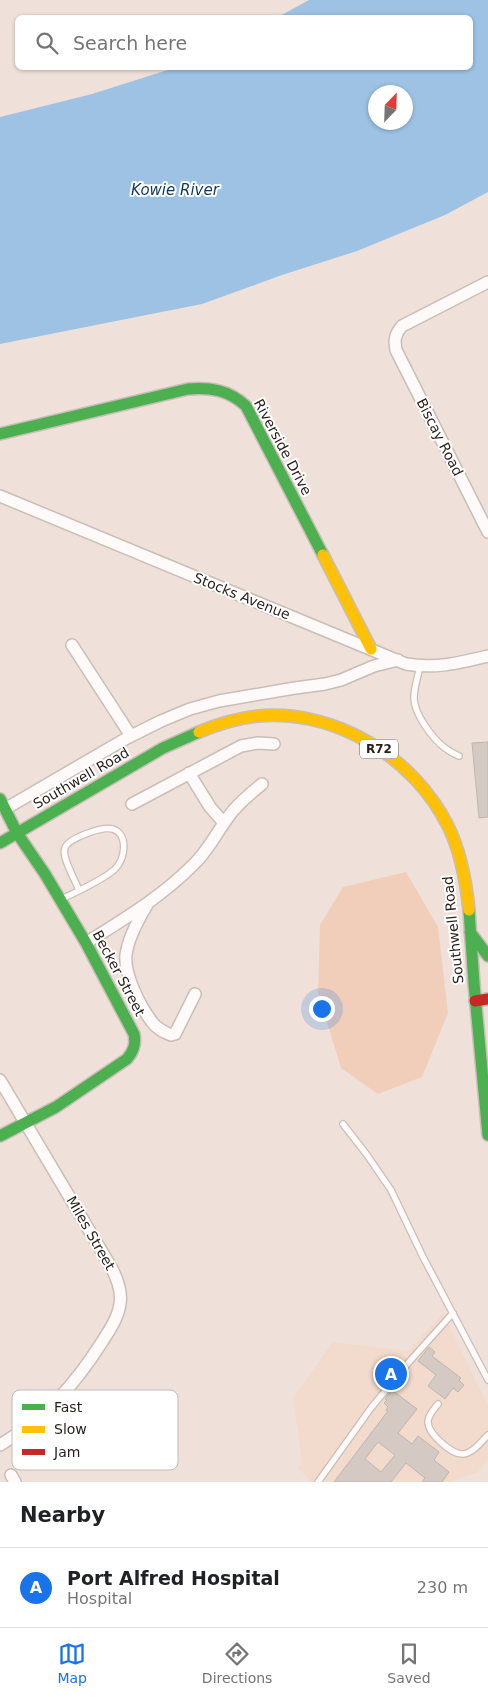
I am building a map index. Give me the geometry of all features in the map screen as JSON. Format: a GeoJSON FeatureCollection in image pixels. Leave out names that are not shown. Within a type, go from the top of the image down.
{"type":"FeatureCollection","features":[{"type":"Feature","properties":{"kind":"street","name":"Biscay Road"},"geometry":{"type":"LineString","coordinates":[[488,282],[402,326],[397,332],[394,341],[396,350],[488,532]]}},
{"type":"Feature","properties":{"kind":"street","name":"Riverside Drive"},"geometry":{"type":"LineString","coordinates":[[0,434],[188,389],[211,388],[233,395],[246,406],[371,649]]}},
{"type":"Feature","properties":{"kind":"street","name":"Stocks Avenue"},"geometry":{"type":"LineString","coordinates":[[0,496],[406,664],[444,666],[488,656]]}},
{"type":"Feature","properties":{"kind":"street"},"geometry":{"type":"LineString","coordinates":[[72,645],[131,736]]}},
{"type":"Feature","properties":{"kind":"street","name":"Southwell Road"},"geometry":{"type":"LineString","coordinates":[[2,804],[161,720],[190,709],[229,699],[325,684],[341,680],[374,666],[398,660]]}},
{"type":"Feature","properties":{"kind":"street","name":"Southwell Road"},"geometry":{"type":"LineString","coordinates":[[0,843],[163,748],[190,734],[217,724],[258,716],[293,716],[336,726],[377,747],[404,767],[430,795],[447,824],[459,856],[463,872],[470,932],[488,1135]]}},
{"type":"Feature","properties":{"kind":"street"},"geometry":{"type":"LineString","coordinates":[[132,804],[241,746],[258,743],[274,744]]}},
{"type":"Feature","properties":{"kind":"street"},"geometry":{"type":"LineString","coordinates":[[189,773],[210,807],[224,823]]}},
{"type":"Feature","properties":{"kind":"street"},"geometry":{"type":"LineString","coordinates":[[86,943],[160,895],[196,863],[236,807],[262,784]]}},
{"type":"Feature","properties":{"kind":"street","name":"Becker Street"},"geometry":{"type":"LineString","coordinates":[[0,1136],[56,1107],[127,1059],[134,1049],[134,1034],[86,943],[17,833],[2,804]]}},
{"type":"Feature","properties":{"kind":"street"},"geometry":{"type":"LineString","coordinates":[[147,904],[128,944],[126,957],[131,984],[135,992],[153,1023],[159,1029],[171,1035],[175,1034],[195,994]]}},
{"type":"Feature","properties":{"kind":"street"},"geometry":{"type":"LineString","coordinates":[[470,932],[488,956]]}},
{"type":"Feature","properties":{"kind":"street"},"geometry":{"type":"LineString","coordinates":[[475,1001],[488,999]]}},
{"type":"Feature","properties":{"kind":"street"},"geometry":{"type":"LineString","coordinates":[[479,1027],[488,1012]]}},
{"type":"Feature","properties":{"kind":"street","name":"Miles Street"},"geometry":{"type":"LineString","coordinates":[[0,1080],[111,1267],[119,1286],[120,1304],[112,1327],[67,1390]]}},
{"type":"Feature","properties":{"kind":"street","name":"Miles Street"},"geometry":{"type":"LineString","coordinates":[[0,1445],[12,1437]]}},
{"type":"Feature","properties":{"kind":"lane"},"geometry":{"type":"LineString","coordinates":[[420,666],[414,696],[415,706],[436,740],[459,756]]}},
{"type":"Feature","properties":{"kind":"lane"},"geometry":{"type":"LineString","coordinates":[[60,900],[79,890],[114,870],[120,863],[124,847],[120,836],[113,830],[108,828],[93,831],[65,846],[65,855],[79,890]]}},
{"type":"Feature","properties":{"kind":"lane"},"geometry":{"type":"LineString","coordinates":[[343,1124],[391,1190],[488,1380]]}},
{"type":"Feature","properties":{"kind":"lane"},"geometry":{"type":"LineString","coordinates":[[318,1482],[371,1408],[453,1313]]}},
{"type":"Feature","properties":{"kind":"lane"},"geometry":{"type":"LineString","coordinates":[[438,1404],[428,1420],[429,1428],[433,1435],[454,1453],[470,1452],[488,1436]]}},
{"type":"Feature","properties":{"kind":"shaded area"},"geometry":{"type":"Polygon","coordinates":[[[406,872],[438,927],[448,1013],[422,1077],[378,1094],[341,1068],[318,993],[320,925],[343,887],[406,872]]]}},
{"type":"Feature","properties":{"kind":"shaded area"},"geometry":{"type":"Polygon","coordinates":[[[443,1313],[488,1406],[488,1459],[477,1473],[452,1482],[310,1482],[308,1477],[298,1469],[302,1460],[293,1398],[333,1342],[408,1351],[443,1313]]]}},
{"type":"Feature","properties":{"kind":"water","name":"Kowie River"},"geometry":{"type":"Polygon","coordinates":[[[309,0],[488,0],[488,192],[445,215],[357,251],[282,275],[202,304],[0,344],[0,117],[92,94],[168,70],[473,70],[473,15],[282,15],[309,0]]]}},
{"type":"Feature","properties":{"kind":"building"},"geometry":{"type":"Polygon","coordinates":[[[488,742],[488,817],[479,818],[472,743],[488,742]]]}},
{"type":"Feature","properties":{"kind":"building"},"geometry":{"type":"Polygon","coordinates":[[[429,1347],[435,1352],[432,1356],[461,1378],[459,1380],[464,1385],[458,1392],[453,1388],[445,1399],[428,1386],[436,1375],[418,1361],[429,1347]]]}},
{"type":"Feature","properties":{"kind":"building"},"geometry":{"type":"Polygon","coordinates":[[[392,1390],[417,1409],[398,1433],[412,1444],[418,1436],[439,1452],[434,1460],[449,1472],[442,1482],[422,1482],[425,1478],[406,1463],[391,1482],[334,1482],[388,1411],[386,1410],[388,1407],[384,1403],[387,1400],[385,1399],[392,1390]],[[378,1442],[365,1459],[381,1472],[395,1455],[378,1442]]]}},
{"type":"Feature","properties":{"kind":"traffic: fast"},"geometry":{"type":"LineString","coordinates":[[0,434],[188,389],[212,389],[226,393],[246,406],[323,555]]}},
{"type":"Feature","properties":{"kind":"traffic: fast"},"geometry":{"type":"LineString","coordinates":[[0,843],[163,748],[199,732]]}},
{"type":"Feature","properties":{"kind":"traffic: fast"},"geometry":{"type":"LineString","coordinates":[[0,799],[17,833],[45,874],[86,943],[134,1034],[135,1041],[133,1050],[127,1059],[56,1107],[0,1136]]}},
{"type":"Feature","properties":{"kind":"traffic: fast"},"geometry":{"type":"LineString","coordinates":[[469,910],[488,1135]]}},
{"type":"Feature","properties":{"kind":"traffic: fast"},"geometry":{"type":"LineString","coordinates":[[470,932],[488,956]]}},
{"type":"Feature","properties":{"kind":"traffic: slow"},"geometry":{"type":"LineString","coordinates":[[323,555],[371,649]]}},
{"type":"Feature","properties":{"kind":"traffic: slow"},"geometry":{"type":"LineString","coordinates":[[199,732],[243,718],[287,716],[315,721],[343,730],[369,742],[393,759],[415,779],[433,801],[448,826],[460,856],[469,910]]}},
{"type":"Feature","properties":{"kind":"traffic: jam"},"geometry":{"type":"LineString","coordinates":[[475,1001],[488,999]]}},
{"type":"Feature","properties":{"kind":"place","name":"Port Alfred Hospital"},"geometry":{"type":"Point","coordinates":[391,1374]}}]}
